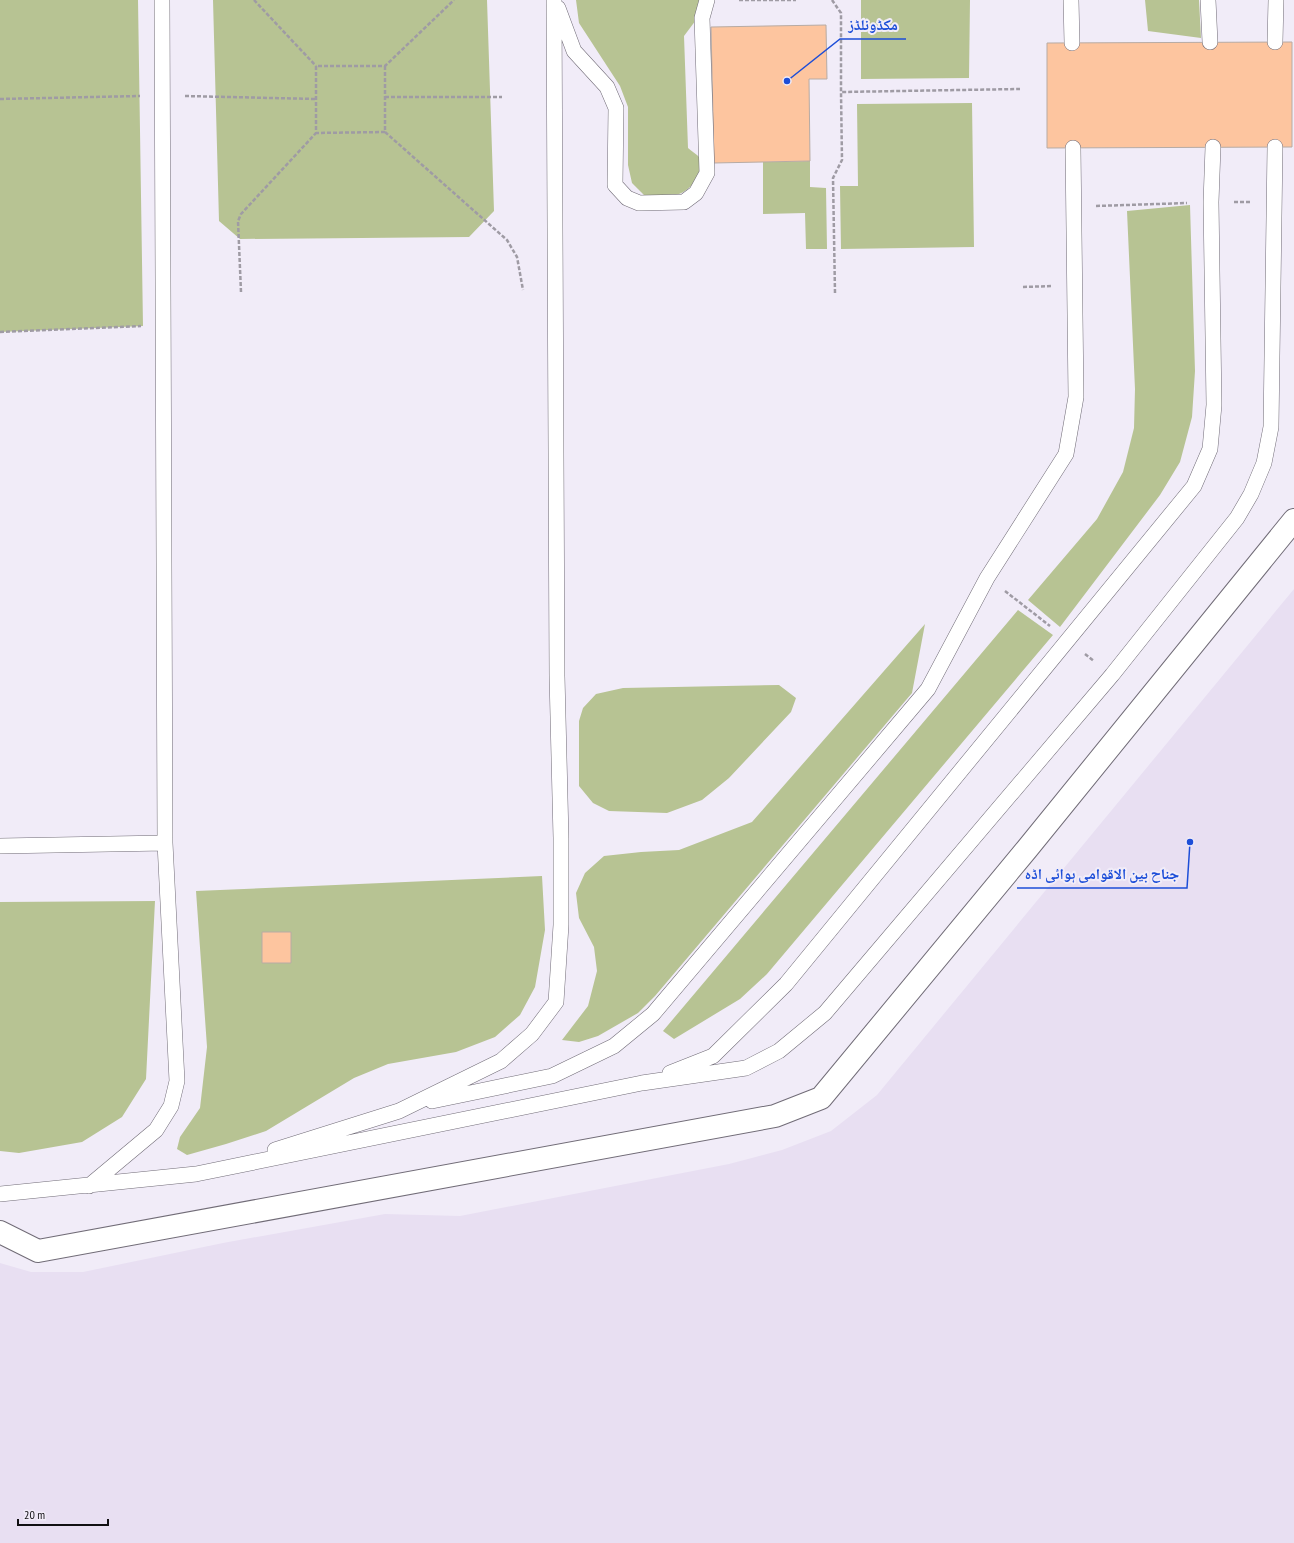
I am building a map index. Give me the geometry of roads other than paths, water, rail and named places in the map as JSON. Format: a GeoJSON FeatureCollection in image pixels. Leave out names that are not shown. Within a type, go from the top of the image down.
{"type":"FeatureCollection","features":[{"type":"Feature","properties":{"kind":"main road"},"geometry":{"type":"LineString","coordinates":[[0,1232],[38,1251],[775,1116],[821,1098],[1027,849],[1294,520]]}},
{"type":"Feature","properties":{"kind":"lane"},"geometry":{"type":"LineString","coordinates":[[89,1186],[156,1130],[171,1106],[177,1082],[165,843],[162,0]]}},
{"type":"Feature","properties":{"kind":"lane"},"geometry":{"type":"LineString","coordinates":[[555,0],[574,51],[607,87],[616,108],[615,185],[627,198],[639,203],[684,202],[696,193],[707,173],[702,18],[707,0]]}},
{"type":"Feature","properties":{"kind":"lane"},"geometry":{"type":"LineString","coordinates":[[196,1174],[399,1111],[501,1061],[532,1034],[556,1002],[561,925],[561,838],[557,676],[555,0]]}},
{"type":"Feature","properties":{"kind":"lane"},"geometry":{"type":"LineString","coordinates":[[1072,0],[1072,43]]}},
{"type":"Feature","properties":{"kind":"lane"},"geometry":{"type":"LineString","coordinates":[[1208,0],[1210,42]]}},
{"type":"Feature","properties":{"kind":"lane"},"geometry":{"type":"LineString","coordinates":[[1275,42],[1276,0]]}},
{"type":"Feature","properties":{"kind":"lane"},"geometry":{"type":"LineString","coordinates":[[642,1083],[714,1056],[786,984],[1194,486],[1210,449],[1214,405],[1211,202],[1213,147]]}},
{"type":"Feature","properties":{"kind":"lane"},"geometry":{"type":"LineString","coordinates":[[0,1194],[196,1174],[642,1083],[746,1068],[779,1051],[825,1013],[1112,675],[1237,518],[1251,494],[1264,463],[1270,427],[1276,147]]}},
{"type":"Feature","properties":{"kind":"lane"},"geometry":{"type":"LineString","coordinates":[[410,1105],[552,1076],[614,1046],[653,1014],[928,689],[987,578],[1066,454],[1076,397],[1073,148]]}},
{"type":"Feature","properties":{"kind":"lane"},"geometry":{"type":"LineString","coordinates":[[0,846],[165,843]]}},
{"type":"Feature","properties":{"kind":"place","name":"مکڈونلڈز"},"geometry":{"type":"Point","coordinates":[787,81]}},
{"type":"Feature","properties":{"kind":"place","name":"جناح بین الاقوامی ہوائی اڈہ"},"geometry":{"type":"Point","coordinates":[1190,842]}}]}
